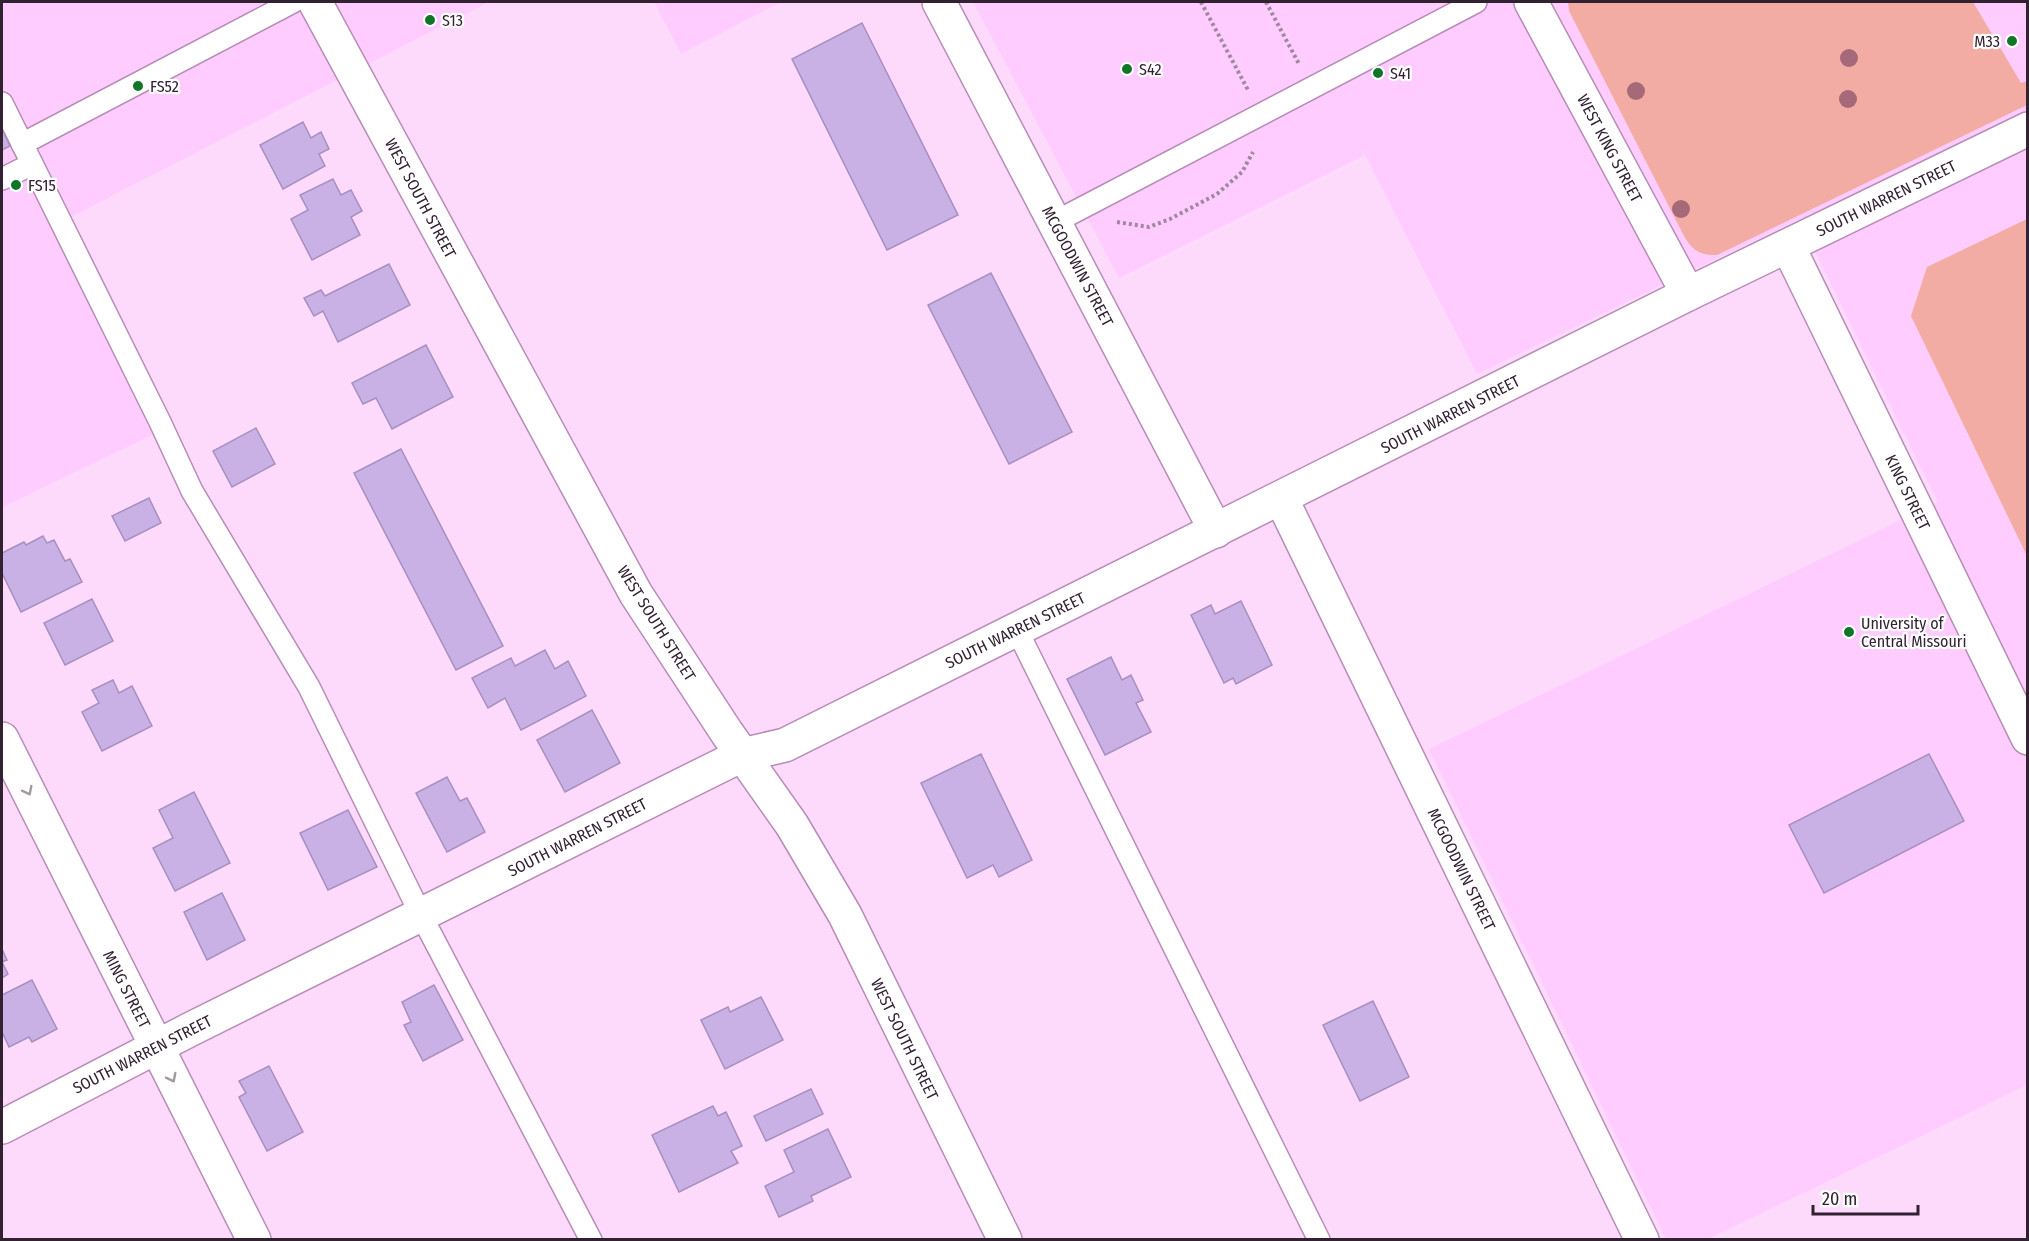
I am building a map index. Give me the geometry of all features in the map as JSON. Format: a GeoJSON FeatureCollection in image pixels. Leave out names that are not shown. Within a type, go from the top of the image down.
{"type":"FeatureCollection","features":[{"type":"Feature","properties":{"kind":"street","name":"WEST SOUTH STREET"},"geometry":{"type":"LineString","coordinates":[[315,2],[636,594],[742,755],[792,825],[844,915],[1005,1239]]}},
{"type":"Feature","properties":{"kind":"street","name":"MCGOODWIN STREET"},"geometry":{"type":"LineString","coordinates":[[939,2],[1216,531]]}},
{"type":"Feature","properties":{"kind":"street","name":"WEST KING STREET"},"geometry":{"type":"LineString","coordinates":[[1531,2],[1688,294]]}},
{"type":"Feature","properties":{"kind":"street","name":"SOUTH WARREN STREET"},"geometry":{"type":"LineString","coordinates":[[2,1127],[156,1046],[742,755],[779,748],[1688,294],[2028,129]]}},
{"type":"Feature","properties":{"kind":"street","name":"KING STREET"},"geometry":{"type":"LineString","coordinates":[[1788,246],[2028,738]]}},
{"type":"Feature","properties":{"kind":"street","name":"MCGOODWIN STREET"},"geometry":{"type":"LineString","coordinates":[[1281,498],[1642,1239]]}},
{"type":"Feature","properties":{"kind":"street","name":"MING STREET"},"geometry":{"type":"LineString","coordinates":[[2,738],[254,1239]]}},
{"type":"Feature","properties":{"kind":"lane"},"geometry":{"type":"LineString","coordinates":[[22,144],[293,2]]}},
{"type":"Feature","properties":{"kind":"lane"},"geometry":{"type":"LineString","coordinates":[[1055,222],[1476,2]]}},
{"type":"Feature","properties":{"kind":"lane"},"geometry":{"type":"LineString","coordinates":[[2,103],[192,491],[309,687],[421,915],[591,1239]]}},
{"type":"Feature","properties":{"kind":"lane"},"geometry":{"type":"LineString","coordinates":[[2,179],[32,164]]}},
{"type":"Feature","properties":{"kind":"lane"},"geometry":{"type":"LineString","coordinates":[[1017,628],[1319,1239]]}},
{"type":"Feature","properties":{"kind":"path"},"geometry":{"type":"LineString","coordinates":[[1109,226],[1118,222],[1149,227],[1170,219],[1217,194],[1242,172],[1252,153],[1273,138],[1201,2]]}},
{"type":"Feature","properties":{"kind":"path"},"geometry":{"type":"LineString","coordinates":[[1266,2],[1312,89]]}},
{"type":"Feature","properties":{"kind":"shaded area"},"geometry":{"type":"Polygon","coordinates":[[[2,2],[489,2],[67,219],[171,426],[2,507],[2,2]]]}},
{"type":"Feature","properties":{"kind":"shaded area"},"geometry":{"type":"Polygon","coordinates":[[[654,2],[781,2],[681,54],[654,2]]]}},
{"type":"Feature","properties":{"kind":"shaded area","name":"University of Central Missouri"},"geometry":{"type":"Polygon","coordinates":[[[973,2],[2027,2],[2027,1085],[1708,1239],[1666,1239],[1429,749],[1938,502],[1799,219],[1477,374],[1365,155],[1119,278],[973,2]]]}},
{"type":"Feature","properties":{"kind":"shaded area"},"geometry":{"type":"Polygon","coordinates":[[[1568,2],[1973,2],[2021,83],[2027,81],[2027,105],[1717,255],[1700,253],[1689,244],[1683,234],[1569,11],[1568,2]]]}},
{"type":"Feature","properties":{"kind":"shaded area"},"geometry":{"type":"Polygon","coordinates":[[[2027,219],[2027,556],[1911,316],[1927,267],[2027,219]]]}},
{"type":"Feature","properties":{"kind":"building"},"geometry":{"type":"Polygon","coordinates":[[[862,23],[958,215],[887,250],[792,59],[862,23]]]}},
{"type":"Feature","properties":{"kind":"building"},"geometry":{"type":"Polygon","coordinates":[[[303,122],[311,138],[321,132],[329,149],[319,154],[325,166],[283,189],[260,145],[303,122]]]}},
{"type":"Feature","properties":{"kind":"building"},"geometry":{"type":"Polygon","coordinates":[[[2,129],[10,146],[2,150],[2,129]]]}},
{"type":"Feature","properties":{"kind":"building"},"geometry":{"type":"Polygon","coordinates":[[[333,179],[341,195],[351,190],[362,211],[351,217],[360,235],[312,260],[291,219],[308,210],[300,195],[333,179]]]}},
{"type":"Feature","properties":{"kind":"building"},"geometry":{"type":"Polygon","coordinates":[[[389,264],[410,305],[338,342],[323,311],[314,316],[304,298],[321,290],[325,296],[389,264]]]}},
{"type":"Feature","properties":{"kind":"building"},"geometry":{"type":"Polygon","coordinates":[[[991,273],[1072,432],[1009,464],[928,305],[991,273]]]}},
{"type":"Feature","properties":{"kind":"building"},"geometry":{"type":"Polygon","coordinates":[[[426,345],[453,397],[392,429],[376,398],[363,404],[352,383],[426,345]]]}},
{"type":"Feature","properties":{"kind":"building"},"geometry":{"type":"Polygon","coordinates":[[[256,428],[275,464],[232,487],[213,451],[256,428]]]}},
{"type":"Feature","properties":{"kind":"building"},"geometry":{"type":"Polygon","coordinates":[[[401,449],[503,646],[456,670],[354,473],[401,449]]]}},
{"type":"Feature","properties":{"kind":"building"},"geometry":{"type":"Polygon","coordinates":[[[149,498],[161,523],[125,541],[112,516],[149,498]]]}},
{"type":"Feature","properties":{"kind":"building"},"geometry":{"type":"Polygon","coordinates":[[[43,536],[47,543],[54,540],[65,561],[70,559],[82,582],[21,612],[2,573],[2,553],[24,542],[26,545],[43,536]]]}},
{"type":"Feature","properties":{"kind":"building"},"geometry":{"type":"Polygon","coordinates":[[[92,599],[113,641],[65,665],[44,623],[92,599]]]}},
{"type":"Feature","properties":{"kind":"building"},"geometry":{"type":"Polygon","coordinates":[[[1241,601],[1272,665],[1236,684],[1233,678],[1224,683],[1191,615],[1211,605],[1215,614],[1241,601]]]}},
{"type":"Feature","properties":{"kind":"building"},"geometry":{"type":"Polygon","coordinates":[[[545,650],[555,669],[568,661],[586,696],[521,730],[505,698],[488,708],[472,678],[511,658],[515,666],[545,650]]]}},
{"type":"Feature","properties":{"kind":"building"},"geometry":{"type":"Polygon","coordinates":[[[1111,657],[1122,680],[1131,675],[1143,700],[1136,703],[1151,732],[1105,755],[1067,679],[1111,657]]]}},
{"type":"Feature","properties":{"kind":"building"},"geometry":{"type":"Polygon","coordinates":[[[113,680],[119,693],[132,686],[152,726],[102,751],[82,712],[99,703],[92,690],[113,680]]]}},
{"type":"Feature","properties":{"kind":"building"},"geometry":{"type":"Polygon","coordinates":[[[592,710],[620,763],[565,792],[537,740],[592,710]]]}},
{"type":"Feature","properties":{"kind":"building"},"geometry":{"type":"Polygon","coordinates":[[[981,754],[1032,860],[999,877],[993,865],[967,878],[921,783],[981,754]]]}},
{"type":"Feature","properties":{"kind":"building"},"geometry":{"type":"Polygon","coordinates":[[[1929,754],[1964,821],[1824,893],[1789,825],[1929,754]]]}},
{"type":"Feature","properties":{"kind":"building"},"geometry":{"type":"Polygon","coordinates":[[[447,777],[460,801],[467,798],[485,832],[447,852],[416,793],[447,777]]]}},
{"type":"Feature","properties":{"kind":"building"},"geometry":{"type":"Polygon","coordinates":[[[194,792],[230,863],[175,891],[153,848],[173,838],[159,810],[194,792]]]}},
{"type":"Feature","properties":{"kind":"building"},"geometry":{"type":"Polygon","coordinates":[[[348,810],[377,867],[328,890],[300,833],[348,810]]]}},
{"type":"Feature","properties":{"kind":"building"},"geometry":{"type":"Polygon","coordinates":[[[222,893],[245,940],[207,960],[184,912],[222,893]]]}},
{"type":"Feature","properties":{"kind":"building"},"geometry":{"type":"Polygon","coordinates":[[[2,949],[7,960],[2,962],[2,949]]]}},
{"type":"Feature","properties":{"kind":"building"},"geometry":{"type":"Polygon","coordinates":[[[2,962],[8,974],[2,978],[2,962]]]}},
{"type":"Feature","properties":{"kind":"building"},"geometry":{"type":"Polygon","coordinates":[[[32,980],[57,1029],[32,1042],[29,1037],[9,1047],[2,1032],[2,995],[32,980]]]}},
{"type":"Feature","properties":{"kind":"building"},"geometry":{"type":"Polygon","coordinates":[[[434,985],[463,1040],[423,1061],[404,1025],[411,1022],[402,1002],[434,985]]]}},
{"type":"Feature","properties":{"kind":"building"},"geometry":{"type":"Polygon","coordinates":[[[761,997],[783,1040],[725,1069],[701,1020],[728,1007],[730,1012],[761,997]]]}},
{"type":"Feature","properties":{"kind":"building"},"geometry":{"type":"Polygon","coordinates":[[[1373,1001],[1409,1077],[1360,1101],[1323,1025],[1373,1001]]]}},
{"type":"Feature","properties":{"kind":"building"},"geometry":{"type":"Polygon","coordinates":[[[269,1066],[303,1132],[267,1151],[239,1097],[246,1093],[239,1081],[269,1066]]]}},
{"type":"Feature","properties":{"kind":"building"},"geometry":{"type":"Polygon","coordinates":[[[811,1089],[823,1114],[766,1141],[754,1116],[811,1089]]]}},
{"type":"Feature","properties":{"kind":"building"},"geometry":{"type":"Polygon","coordinates":[[[713,1106],[718,1116],[726,1112],[742,1146],[731,1151],[738,1163],[679,1192],[652,1135],[713,1106]]]}},
{"type":"Feature","properties":{"kind":"building"},"geometry":{"type":"Polygon","coordinates":[[[828,1129],[851,1177],[811,1196],[813,1201],[779,1217],[765,1186],[794,1172],[784,1150],[828,1129]]]}},
{"type":"Feature","properties":{"kind":"place","name":"S13"},"geometry":{"type":"Point","coordinates":[430,20]}},
{"type":"Feature","properties":{"kind":"place","name":"M33"},"geometry":{"type":"Point","coordinates":[2012,41]}},
{"type":"Feature","properties":{"kind":"place","name":"S42"},"geometry":{"type":"Point","coordinates":[1127,69]}},
{"type":"Feature","properties":{"kind":"place","name":"S41"},"geometry":{"type":"Point","coordinates":[1378,73]}},
{"type":"Feature","properties":{"kind":"place","name":"FS52"},"geometry":{"type":"Point","coordinates":[138,86]}},
{"type":"Feature","properties":{"kind":"place","name":"FS15"},"geometry":{"type":"Point","coordinates":[16,185]}},
{"type":"Feature","properties":{"kind":"place","name":"University of Central Missouri"},"geometry":{"type":"Point","coordinates":[1849,632]}}]}
